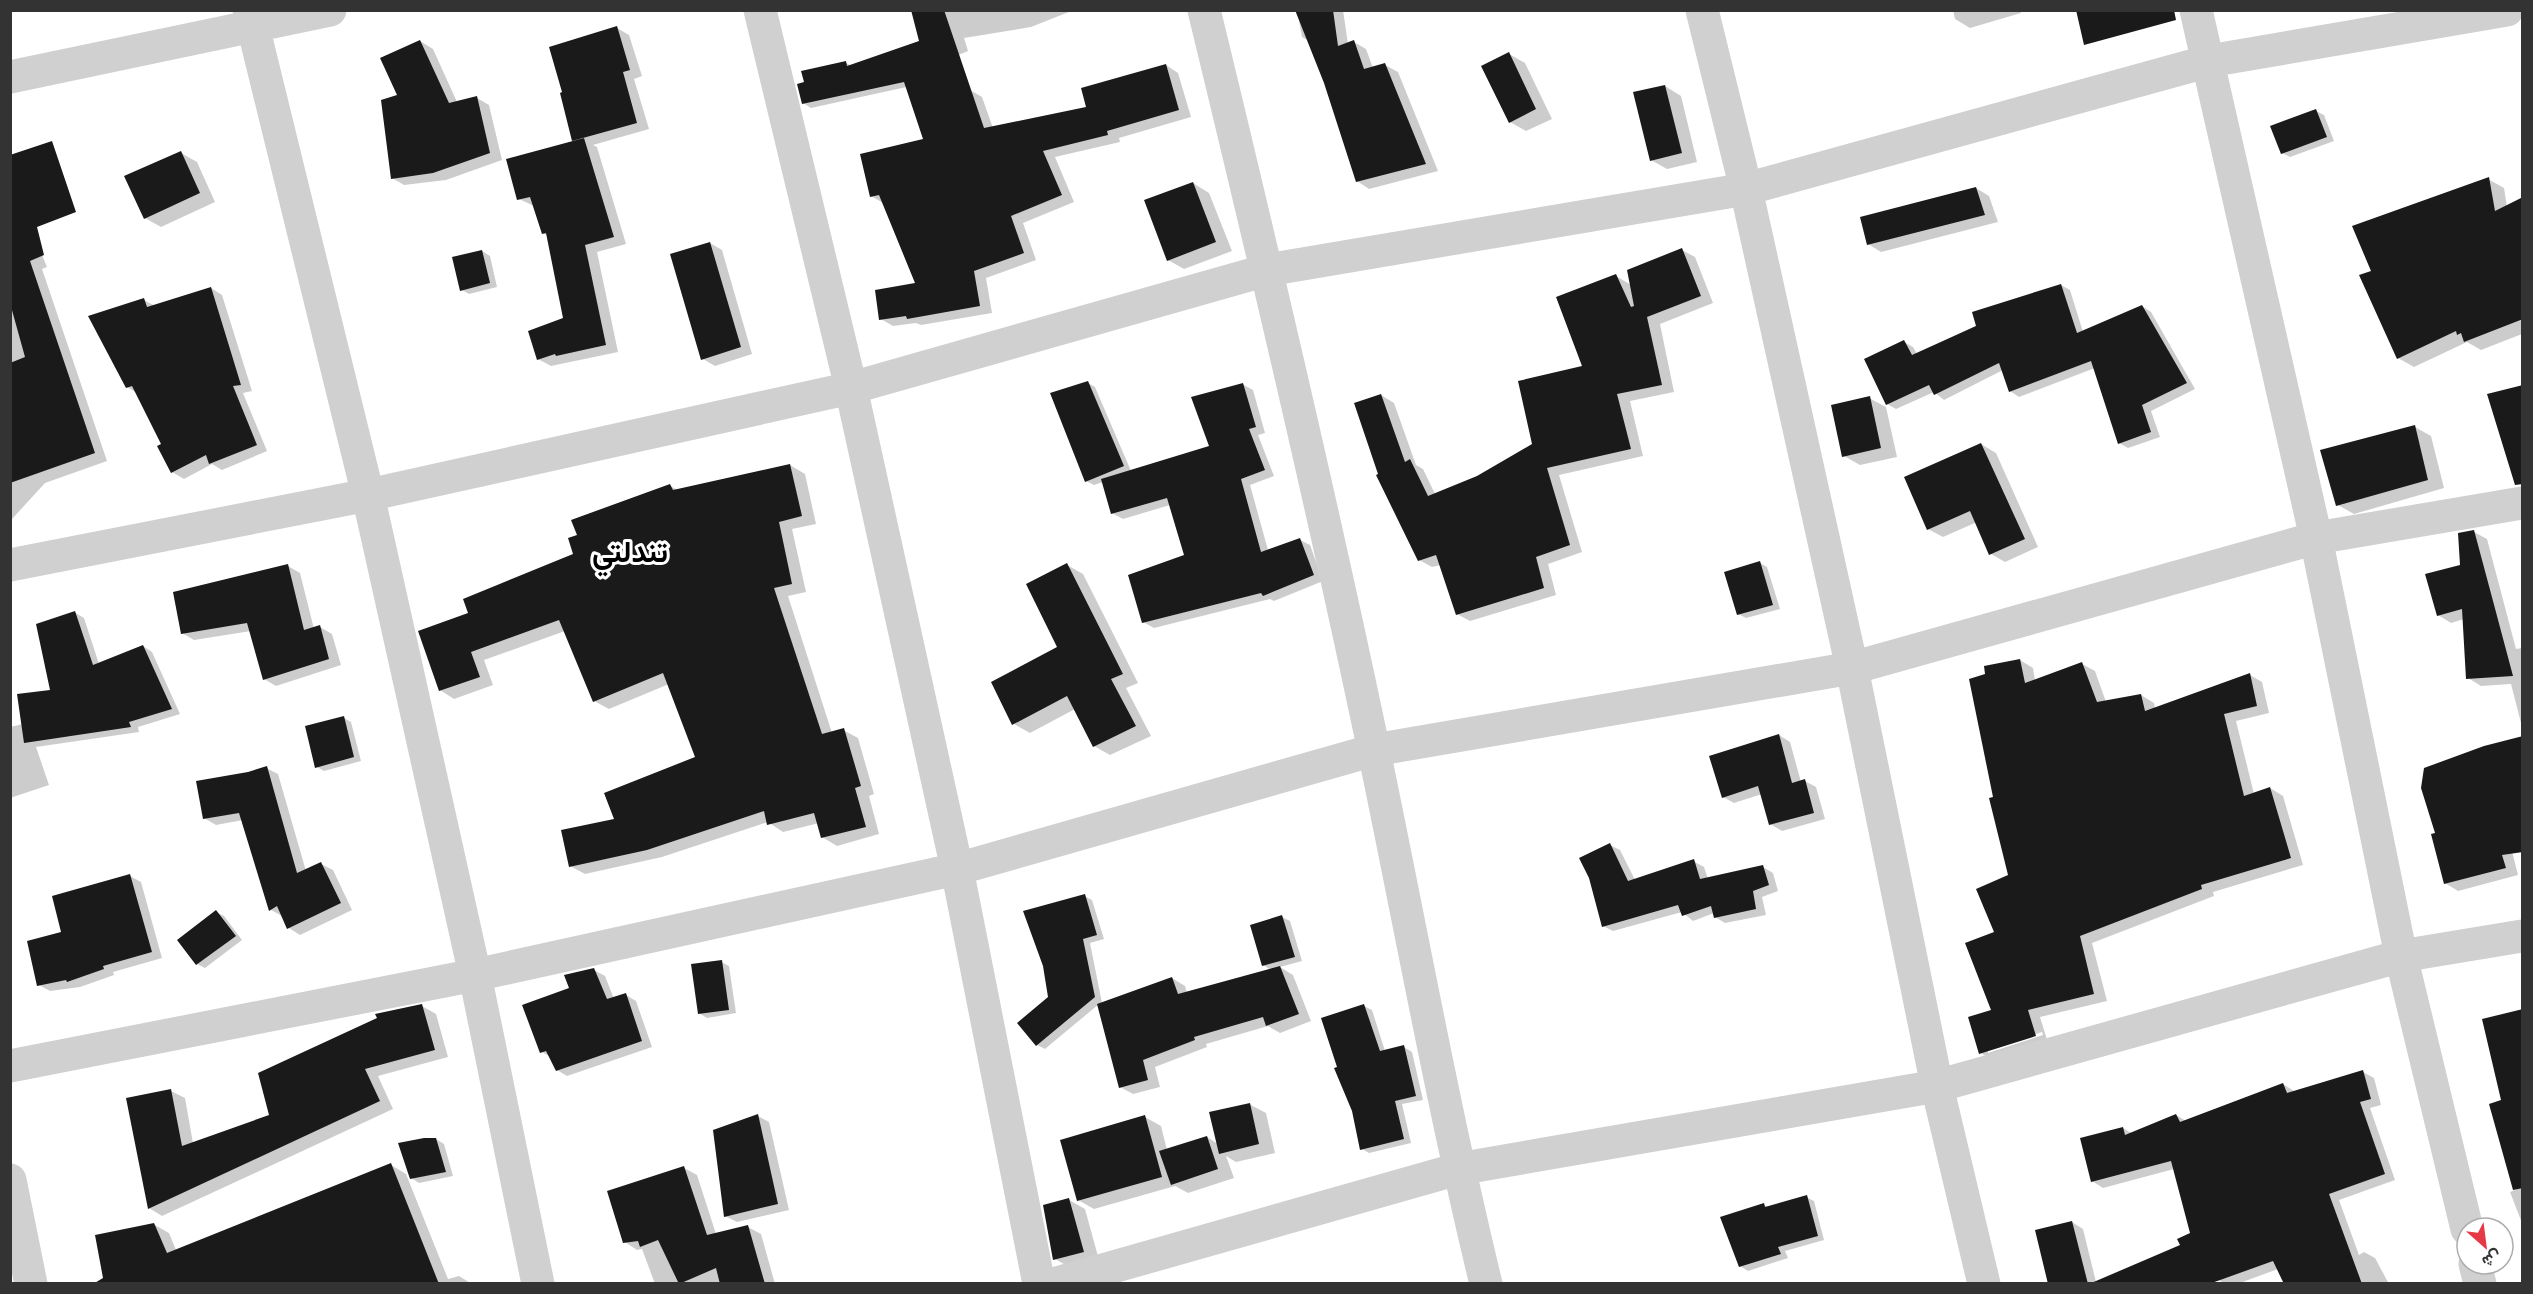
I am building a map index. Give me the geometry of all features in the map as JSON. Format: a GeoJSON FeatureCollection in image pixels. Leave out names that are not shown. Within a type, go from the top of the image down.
{"type":"FeatureCollection","features":[{"type":"Feature","properties":{"kind":"street"},"geometry":{"type":"LineString","coordinates":[[10,77],[251,19],[330,10]]}},
{"type":"Feature","properties":{"kind":"street"},"geometry":{"type":"LineString","coordinates":[[760,10],[851,388],[957,869],[1040,1284]]}},
{"type":"Feature","properties":{"kind":"street"},"geometry":{"type":"LineString","coordinates":[[1204,10],[1267,270],[1374,750],[1458,1168],[1486,1284]]}},
{"type":"Feature","properties":{"kind":"street"},"geometry":{"type":"LineString","coordinates":[[1702,10],[1746,189],[1852,668],[1937,1086],[1984,1284]]}},
{"type":"Feature","properties":{"kind":"street"},"geometry":{"type":"LineString","coordinates":[[2196,10],[2316,538],[2401,957],[2464,1216]]}},
{"type":"Feature","properties":{"kind":"street"},"geometry":{"type":"LineString","coordinates":[[10,565],[368,495],[851,388],[1267,270],[1746,189],[2209,61],[2507,10]]}},
{"type":"Feature","properties":{"kind":"street"},"geometry":{"type":"LineString","coordinates":[[251,19],[368,495],[475,975],[538,1284]]}},
{"type":"Feature","properties":{"kind":"street"},"geometry":{"type":"LineString","coordinates":[[10,1066],[475,975],[957,869],[1374,750],[1852,668],[2316,538],[2523,503]]}},
{"type":"Feature","properties":{"kind":"street"},"geometry":{"type":"LineString","coordinates":[[1053,1284],[1458,1168],[1937,1086],[2401,957],[2523,936]]}},
{"type":"Feature","properties":{"kind":"street"},"geometry":{"type":"LineString","coordinates":[[10,1180],[31,1284]]}},
{"type":"Feature","properties":{"kind":"building"},"geometry":{"type":"Polygon","coordinates":[[[911,10],[944,10],[984,128],[1086,107],[1081,88],[1166,64],[1179,110],[1107,131],[1108,135],[1043,151],[1062,195],[1011,216],[1024,253],[974,271],[980,306],[907,319],[906,316],[879,320],[875,290],[915,283],[879,195],[870,197],[860,154],[923,139],[904,82],[802,104],[797,84],[804,82],[801,71],[846,61],[847,66],[919,41],[911,10]]]}},
{"type":"Feature","properties":{"kind":"building"},"geometry":{"type":"Polygon","coordinates":[[[1295,10],[1333,10],[1338,46],[1354,40],[1364,69],[1385,63],[1426,164],[1356,182],[1324,83],[1295,10]]]}},
{"type":"Feature","properties":{"kind":"building"},"geometry":{"type":"Polygon","coordinates":[[[2076,10],[2174,10],[2176,20],[2084,45],[2076,10]]]}},
{"type":"Feature","properties":{"kind":"building"},"geometry":{"type":"Polygon","coordinates":[[[617,26],[630,70],[623,72],[637,123],[572,141],[560,93],[562,92],[549,47],[617,26]]]}},
{"type":"Feature","properties":{"kind":"building"},"geometry":{"type":"Polygon","coordinates":[[[420,40],[449,103],[477,96],[490,153],[433,173],[391,179],[381,100],[397,95],[380,58],[420,40]]]}},
{"type":"Feature","properties":{"kind":"building"},"geometry":{"type":"Polygon","coordinates":[[[1509,52],[1536,109],[1509,123],[1481,66],[1509,52]]]}},
{"type":"Feature","properties":{"kind":"building"},"geometry":{"type":"Polygon","coordinates":[[[1665,85],[1682,153],[1650,161],[1633,92],[1665,85]]]}},
{"type":"Feature","properties":{"kind":"building"},"geometry":{"type":"Polygon","coordinates":[[[2316,109],[2327,137],[2281,154],[2270,126],[2316,109]]]}},
{"type":"Feature","properties":{"kind":"building"},"geometry":{"type":"Polygon","coordinates":[[[584,138],[614,237],[585,245],[606,345],[556,356],[555,354],[537,360],[528,331],[563,318],[546,233],[542,234],[530,197],[517,200],[506,159],[584,138]]]}},
{"type":"Feature","properties":{"kind":"building"},"geometry":{"type":"Polygon","coordinates":[[[52,141],[76,212],[37,227],[44,255],[30,261],[95,453],[10,483],[10,363],[25,357],[10,303],[10,155],[52,141]]]}},
{"type":"Feature","properties":{"kind":"building"},"geometry":{"type":"Polygon","coordinates":[[[181,151],[200,193],[144,219],[124,176],[181,151]]]}},
{"type":"Feature","properties":{"kind":"building"},"geometry":{"type":"Polygon","coordinates":[[[2489,177],[2495,211],[2523,197],[2523,319],[2464,342],[2461,333],[2457,335],[2456,331],[2397,359],[2359,275],[2371,271],[2352,226],[2489,177]]]}},
{"type":"Feature","properties":{"kind":"building"},"geometry":{"type":"Polygon","coordinates":[[[1193,182],[1216,242],[1167,261],[1144,200],[1193,182]]]}},
{"type":"Feature","properties":{"kind":"building"},"geometry":{"type":"Polygon","coordinates":[[[1976,187],[1985,215],[1867,245],[1860,217],[1976,187]]]}},
{"type":"Feature","properties":{"kind":"building"},"geometry":{"type":"Polygon","coordinates":[[[710,242],[741,347],[701,360],[670,254],[710,242]]]}},
{"type":"Feature","properties":{"kind":"building"},"geometry":{"type":"Polygon","coordinates":[[[1682,248],[1701,296],[1647,317],[1662,385],[1617,394],[1631,449],[1547,468],[1570,545],[1536,557],[1544,588],[1456,615],[1436,555],[1418,561],[1376,475],[1378,474],[1354,403],[1381,394],[1405,462],[1410,459],[1428,496],[1477,476],[1532,444],[1518,381],[1582,366],[1556,297],[1616,274],[1631,307],[1634,306],[1627,270],[1682,248]]]}},
{"type":"Feature","properties":{"kind":"building"},"geometry":{"type":"Polygon","coordinates":[[[482,250],[490,283],[460,291],[452,257],[482,250]]]}},
{"type":"Feature","properties":{"kind":"building"},"geometry":{"type":"Polygon","coordinates":[[[2061,284],[2077,333],[2142,305],[2187,383],[2142,405],[2151,432],[2118,444],[2091,361],[2009,392],[1999,363],[1934,395],[1929,385],[1886,405],[1864,359],[1904,340],[1912,355],[1976,326],[1972,312],[2061,284]]]}},
{"type":"Feature","properties":{"kind":"building"},"geometry":{"type":"Polygon","coordinates":[[[211,287],[241,385],[233,386],[257,445],[209,464],[206,455],[171,473],[157,446],[161,444],[132,386],[126,388],[88,316],[144,298],[147,307],[211,287]]]}},
{"type":"Feature","properties":{"kind":"building"},"geometry":{"type":"Polygon","coordinates":[[[1088,381],[1124,466],[1085,482],[1050,393],[1088,381]]]}},
{"type":"Feature","properties":{"kind":"building"},"geometry":{"type":"Polygon","coordinates":[[[1243,383],[1256,427],[1249,429],[1265,470],[1241,479],[1261,552],[1300,538],[1314,575],[1263,596],[1261,593],[1142,623],[1128,575],[1184,555],[1167,498],[1111,514],[1101,479],[1209,446],[1191,397],[1243,383]]]}},
{"type":"Feature","properties":{"kind":"building"},"geometry":{"type":"Polygon","coordinates":[[[2523,385],[2523,484],[2515,485],[2487,394],[2523,385]]]}},
{"type":"Feature","properties":{"kind":"building"},"geometry":{"type":"Polygon","coordinates":[[[1870,396],[1881,448],[1842,457],[1831,405],[1870,396]]]}},
{"type":"Feature","properties":{"kind":"building"},"geometry":{"type":"Polygon","coordinates":[[[2415,425],[2428,480],[2336,506],[2320,450],[2415,425]]]}},
{"type":"Feature","properties":{"kind":"building"},"geometry":{"type":"Polygon","coordinates":[[[1981,443],[2025,539],[1989,555],[1970,511],[1927,530],[1904,477],[1981,443]]]}},
{"type":"Feature","properties":{"kind":"building"},"geometry":{"type":"Polygon","coordinates":[[[790,464],[802,516],[779,522],[792,584],[774,588],[822,734],[844,728],[861,786],[855,788],[866,827],[821,838],[814,813],[767,825],[764,811],[647,850],[569,867],[561,830],[614,819],[604,793],[695,757],[663,673],[593,702],[559,620],[471,652],[480,677],[439,691],[418,631],[468,613],[463,599],[573,554],[568,538],[577,535],[571,520],[670,484],[673,490],[790,464]]]}},
{"type":"Feature","properties":{"kind":"building"},"geometry":{"type":"Polygon","coordinates":[[[2474,530],[2513,676],[2466,679],[2462,609],[2437,616],[2425,574],[2460,565],[2458,533],[2474,530]]]}},
{"type":"Feature","properties":{"kind":"building"},"geometry":{"type":"Polygon","coordinates":[[[1760,561],[1773,605],[1737,615],[1724,572],[1760,561]]]}},
{"type":"Feature","properties":{"kind":"building"},"geometry":{"type":"Polygon","coordinates":[[[1067,563],[1123,674],[1111,679],[1136,726],[1093,747],[1067,696],[1012,725],[991,682],[1057,647],[1026,584],[1067,563]]]}},
{"type":"Feature","properties":{"kind":"building"},"geometry":{"type":"Polygon","coordinates":[[[288,564],[304,630],[320,625],[329,659],[263,680],[247,623],[181,634],[173,592],[288,564]]]}},
{"type":"Feature","properties":{"kind":"building"},"geometry":{"type":"Polygon","coordinates":[[[75,611],[93,665],[143,645],[172,709],[129,722],[131,727],[24,743],[17,694],[50,690],[36,624],[75,611]]]}},
{"type":"Feature","properties":{"kind":"building"},"geometry":{"type":"Polygon","coordinates":[[[2020,659],[2025,683],[2082,662],[2097,702],[2141,694],[2145,711],[2250,673],[2257,706],[2224,714],[2244,796],[2270,787],[2291,858],[2201,885],[2202,889],[2080,936],[2094,994],[2028,1010],[2036,1036],[1979,1054],[1968,1017],[1991,1010],[1965,943],[1994,932],[1976,889],[2008,875],[1989,798],[1993,797],[1969,679],[1985,674],[1984,666],[2020,659]]]}},
{"type":"Feature","properties":{"kind":"building"},"geometry":{"type":"Polygon","coordinates":[[[344,716],[354,757],[315,768],[305,726],[344,716]]]}},
{"type":"Feature","properties":{"kind":"building"},"geometry":{"type":"Polygon","coordinates":[[[1779,734],[1792,783],[1805,779],[1814,813],[1769,825],[1758,786],[1722,798],[1709,756],[1779,734]]]}},
{"type":"Feature","properties":{"kind":"building"},"geometry":{"type":"Polygon","coordinates":[[[2523,736],[2523,852],[2502,855],[2506,868],[2444,884],[2431,834],[2435,833],[2421,788],[2424,768],[2484,746],[2523,736]]]}},
{"type":"Feature","properties":{"kind":"building"},"geometry":{"type":"Polygon","coordinates":[[[267,766],[297,873],[321,862],[341,903],[287,929],[277,906],[269,911],[239,813],[203,819],[196,781],[248,772],[267,766]]]}},
{"type":"Feature","properties":{"kind":"building"},"geometry":{"type":"Polygon","coordinates":[[[1610,843],[1628,881],[1694,859],[1700,879],[1763,865],[1769,885],[1753,891],[1756,909],[1714,918],[1711,906],[1682,916],[1678,905],[1602,927],[1589,878],[1579,858],[1610,843]]]}},
{"type":"Feature","properties":{"kind":"building"},"geometry":{"type":"Polygon","coordinates":[[[130,874],[152,952],[103,966],[104,969],[67,982],[66,980],[37,986],[27,941],[61,932],[52,896],[130,874]]]}},
{"type":"Feature","properties":{"kind":"building"},"geometry":{"type":"Polygon","coordinates":[[[1085,894],[1097,935],[1083,939],[1095,997],[1036,1046],[1017,1023],[1048,997],[1043,966],[1023,911],[1085,894]]]}},
{"type":"Feature","properties":{"kind":"building"},"geometry":{"type":"Polygon","coordinates":[[[216,910],[236,936],[196,965],[177,940],[216,910]]]}},
{"type":"Feature","properties":{"kind":"building"},"geometry":{"type":"Polygon","coordinates":[[[1282,915],[1295,957],[1262,966],[1250,925],[1282,915]]]}},
{"type":"Feature","properties":{"kind":"building"},"geometry":{"type":"Polygon","coordinates":[[[722,960],[729,1010],[698,1014],[691,964],[722,960]]]}},
{"type":"Feature","properties":{"kind":"building"},"geometry":{"type":"Polygon","coordinates":[[[1280,966],[1299,1014],[1266,1026],[1263,1017],[1194,1037],[1195,1040],[1143,1060],[1148,1080],[1119,1088],[1097,1004],[1172,977],[1178,994],[1280,966]]]}},
{"type":"Feature","properties":{"kind":"building"},"geometry":{"type":"Polygon","coordinates":[[[594,968],[607,999],[626,993],[642,1041],[556,1071],[546,1051],[540,1053],[522,1005],[569,988],[564,975],[594,968]]]}},
{"type":"Feature","properties":{"kind":"building"},"geometry":{"type":"Polygon","coordinates":[[[422,1004],[435,1050],[365,1069],[380,1101],[148,1209],[126,1098],[171,1089],[182,1146],[269,1115],[258,1073],[377,1018],[375,1014],[422,1004]]]}},
{"type":"Feature","properties":{"kind":"building"},"geometry":{"type":"Polygon","coordinates":[[[1364,1004],[1380,1051],[1404,1045],[1416,1096],[1395,1101],[1404,1139],[1360,1150],[1352,1111],[1334,1068],[1337,1067],[1321,1018],[1364,1004]]]}},
{"type":"Feature","properties":{"kind":"building"},"geometry":{"type":"Polygon","coordinates":[[[2523,1009],[2523,1188],[2513,1190],[2489,1104],[2501,1100],[2482,1019],[2523,1009]]]}},
{"type":"Feature","properties":{"kind":"building"},"geometry":{"type":"Polygon","coordinates":[[[2363,1070],[2371,1099],[2360,1102],[2385,1174],[2329,1194],[2362,1284],[2284,1284],[2273,1261],[2209,1284],[2089,1284],[2180,1245],[2177,1239],[2190,1233],[2171,1161],[2091,1182],[2080,1138],[2123,1127],[2125,1135],[2176,1114],[2180,1122],[2283,1083],[2287,1093],[2363,1070]]]}},
{"type":"Feature","properties":{"kind":"building"},"geometry":{"type":"Polygon","coordinates":[[[1250,1103],[1259,1144],[1219,1154],[1209,1112],[1250,1103]]]}},
{"type":"Feature","properties":{"kind":"building"},"geometry":{"type":"Polygon","coordinates":[[[758,1114],[778,1204],[724,1217],[713,1130],[758,1114]]]}},
{"type":"Feature","properties":{"kind":"building"},"geometry":{"type":"Polygon","coordinates":[[[1145,1115],[1162,1177],[1077,1201],[1060,1140],[1145,1115]]]}},
{"type":"Feature","properties":{"kind":"building"},"geometry":{"type":"Polygon","coordinates":[[[1207,1136],[1218,1169],[1171,1185],[1159,1151],[1207,1136]]]}},
{"type":"Feature","properties":{"kind":"building"},"geometry":{"type":"Polygon","coordinates":[[[436,1138],[446,1172],[410,1179],[398,1143],[436,1138]]]}},
{"type":"Feature","properties":{"kind":"building"},"geometry":{"type":"Polygon","coordinates":[[[391,1163],[439,1284],[93,1284],[103,1278],[95,1235],[154,1223],[167,1253],[391,1163]]]}},
{"type":"Feature","properties":{"kind":"building"},"geometry":{"type":"Polygon","coordinates":[[[684,1166],[707,1235],[748,1225],[765,1284],[720,1284],[716,1268],[679,1284],[658,1240],[640,1247],[638,1241],[623,1243],[607,1191],[684,1166]]]}},
{"type":"Feature","properties":{"kind":"building"},"geometry":{"type":"Polygon","coordinates":[[[1807,1195],[1818,1236],[1778,1247],[1781,1254],[1739,1267],[1720,1217],[1764,1203],[1765,1207],[1807,1195]]]}},
{"type":"Feature","properties":{"kind":"building"},"geometry":{"type":"Polygon","coordinates":[[[1069,1198],[1084,1252],[1053,1260],[1043,1205],[1069,1198]]]}},
{"type":"Feature","properties":{"kind":"building"},"geometry":{"type":"Polygon","coordinates":[[[2072,1221],[2088,1284],[2048,1284],[2035,1230],[2072,1221]]]}},
{"type":"Feature","properties":{"kind":"district","name":"تندلتي"},"geometry":{"type":"Point","coordinates":[630,552]}}]}
